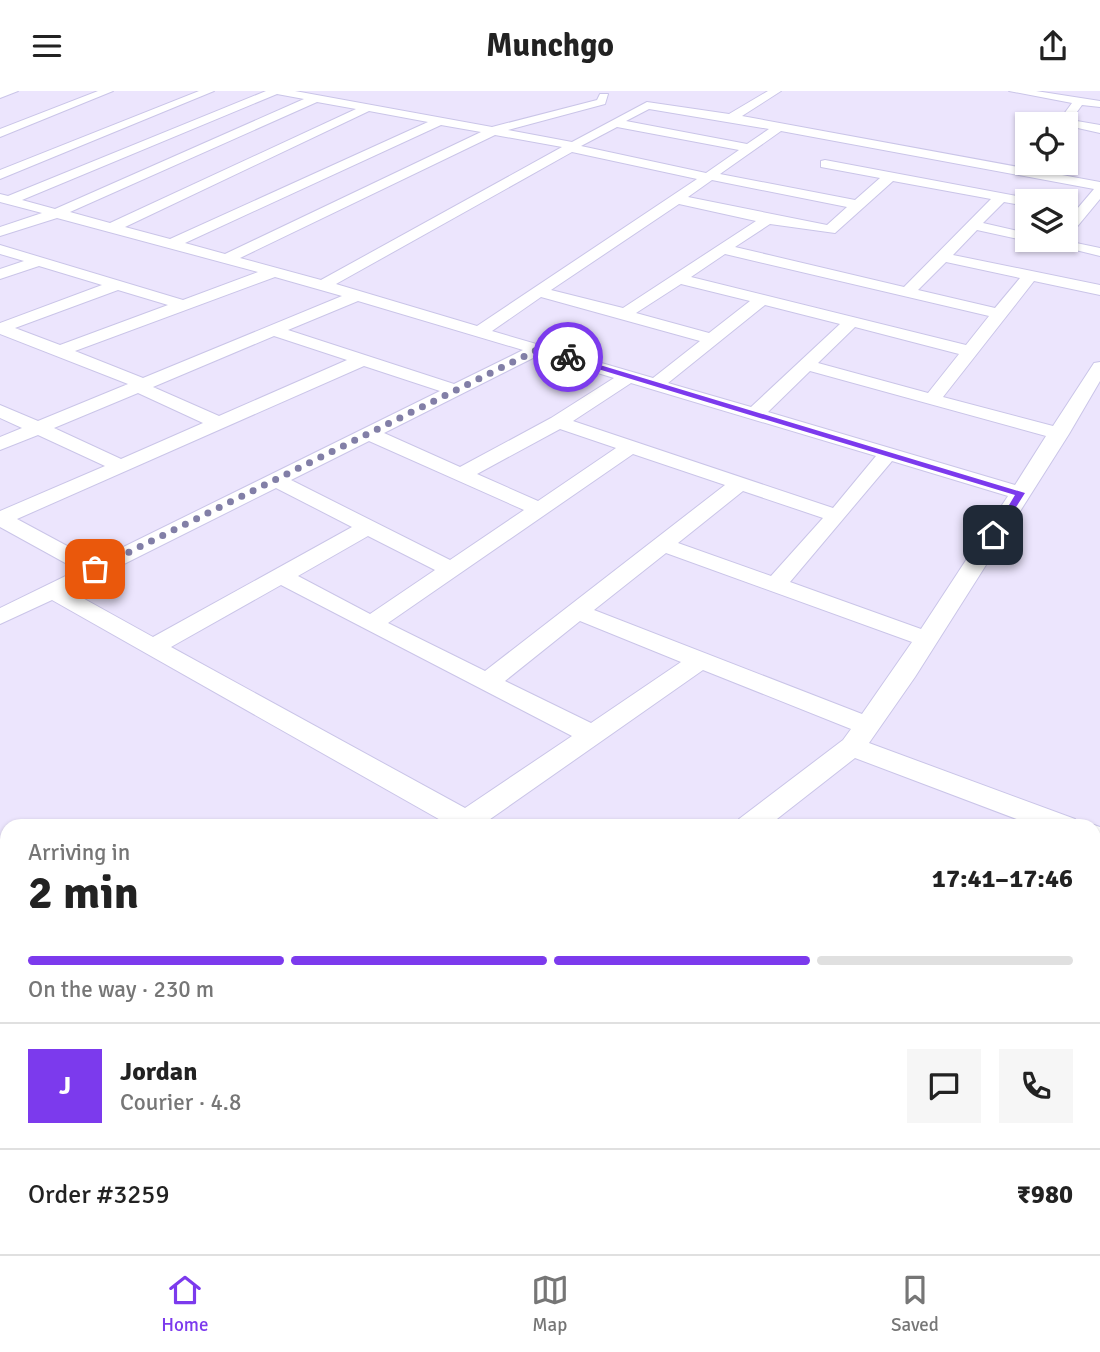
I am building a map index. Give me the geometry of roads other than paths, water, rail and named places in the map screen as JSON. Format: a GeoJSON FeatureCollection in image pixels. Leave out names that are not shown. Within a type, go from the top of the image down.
{"type":"FeatureCollection","features":[{"type":"Feature","properties":{"kind":"street"},"geometry":{"type":"LineString","coordinates":[[0,95],[13,91]]}},
{"type":"Feature","properties":{"kind":"street"},"geometry":{"type":"LineString","coordinates":[[0,133],[108,91]]}},
{"type":"Feature","properties":{"kind":"street"},"geometry":{"type":"LineString","coordinates":[[100,120],[176,91]]}},
{"type":"Feature","properties":{"kind":"street"},"geometry":{"type":"LineString","coordinates":[[0,176],[209,91]]}},
{"type":"Feature","properties":{"kind":"street"},"geometry":{"type":"LineString","coordinates":[[5,199],[276,91],[495,130],[639,162],[858,205]]}},
{"type":"Feature","properties":{"kind":"street"},"geometry":{"type":"LineString","coordinates":[[731,118],[776,91]]}},
{"type":"Feature","properties":{"kind":"street"},"geometry":{"type":"LineString","coordinates":[[1014,91],[1100,104]]}},
{"type":"Feature","properties":{"kind":"street"},"geometry":{"type":"LineString","coordinates":[[584,93],[650,103],[1100,188],[1078,216]]}},
{"type":"Feature","properties":{"kind":"street"},"geometry":{"type":"LineString","coordinates":[[0,232],[57,213],[316,98]]}},
{"type":"Feature","properties":{"kind":"street"},"geometry":{"type":"LineString","coordinates":[[226,259],[495,130],[565,109],[591,106],[615,98]]}},
{"type":"Feature","properties":{"kind":"street"},"geometry":{"type":"LineString","coordinates":[[1079,101],[1064,122],[1100,129]]}},
{"type":"Feature","properties":{"kind":"street"},"geometry":{"type":"LineString","coordinates":[[323,285],[650,103]]}},
{"type":"Feature","properties":{"kind":"street"},"geometry":{"type":"LineString","coordinates":[[113,228],[367,108]]}},
{"type":"Feature","properties":{"kind":"street"},"geometry":{"type":"LineString","coordinates":[[0,119],[22,124]]}},
{"type":"Feature","properties":{"kind":"street"},"geometry":{"type":"LineString","coordinates":[[172,244],[440,121]]}},
{"type":"Feature","properties":{"kind":"street"},"geometry":{"type":"LineString","coordinates":[[617,123],[749,148]]}},
{"type":"Feature","properties":{"kind":"street"},"geometry":{"type":"LineString","coordinates":[[479,332],[779,127]]}},
{"type":"Feature","properties":{"kind":"street"},"geometry":{"type":"LineString","coordinates":[[639,162],[684,135]]}},
{"type":"Feature","properties":{"kind":"street"},"geometry":{"type":"LineString","coordinates":[[788,191],[855,141]]}},
{"type":"Feature","properties":{"kind":"street"},"geometry":{"type":"LineString","coordinates":[[816,171],[890,176],[1015,200]]}},
{"type":"Feature","properties":{"kind":"street"},"geometry":{"type":"LineString","coordinates":[[677,199],[824,231],[890,176]]}},
{"type":"Feature","properties":{"kind":"street"},"geometry":{"type":"LineString","coordinates":[[907,293],[1001,197]]}},
{"type":"Feature","properties":{"kind":"street"},"geometry":{"type":"LineString","coordinates":[[5,199],[358,295],[1020,493]]}},
{"type":"Feature","properties":{"kind":"street"},"geometry":{"type":"LineString","coordinates":[[1078,211],[1082,212]]}},
{"type":"Feature","properties":{"kind":"street"},"geometry":{"type":"LineString","coordinates":[[620,314],[631,311],[768,219]]}},
{"type":"Feature","properties":{"kind":"street"},"geometry":{"type":"LineString","coordinates":[[973,225],[1015,234]]}},
{"type":"Feature","properties":{"kind":"street"},"geometry":{"type":"LineString","coordinates":[[1078,245],[1100,252]]}},
{"type":"Feature","properties":{"kind":"street"},"geometry":{"type":"LineString","coordinates":[[0,249],[184,305]]}},
{"type":"Feature","properties":{"kind":"street"},"geometry":{"type":"LineString","coordinates":[[724,249],[999,314]]}},
{"type":"Feature","properties":{"kind":"street"},"geometry":{"type":"LineString","coordinates":[[943,257],[1100,290]]}},
{"type":"Feature","properties":{"kind":"street"},"geometry":{"type":"LineString","coordinates":[[0,274],[39,261]]}},
{"type":"Feature","properties":{"kind":"street"},"geometry":{"type":"LineString","coordinates":[[60,351],[273,272]]}},
{"type":"Feature","properties":{"kind":"street"},"geometry":{"type":"LineString","coordinates":[[932,399],[1031,275]]}},
{"type":"Feature","properties":{"kind":"street"},"geometry":{"type":"LineString","coordinates":[[680,279],[970,351]]}},
{"type":"Feature","properties":{"kind":"street"},"geometry":{"type":"LineString","coordinates":[[1,328],[117,285]]}},
{"type":"Feature","properties":{"kind":"street"},"geometry":{"type":"LineString","coordinates":[[539,292],[712,339]]}},
{"type":"Feature","properties":{"kind":"street"},"geometry":{"type":"LineString","coordinates":[[0,444],[358,295]]}},
{"type":"Feature","properties":{"kind":"street"},"geometry":{"type":"LineString","coordinates":[[656,384],[762,299]]}},
{"type":"Feature","properties":{"kind":"street"},"geometry":{"type":"LineString","coordinates":[[755,414],[851,322]]}},
{"type":"Feature","properties":{"kind":"street"},"geometry":{"type":"LineString","coordinates":[[1,328],[140,385],[218,423]]}},
{"type":"Feature","properties":{"kind":"street"},"geometry":{"type":"LineString","coordinates":[[272,331],[454,390]]}},
{"type":"Feature","properties":{"kind":"street"},"geometry":{"type":"LineString","coordinates":[[0,617],[539,349]]}},
{"type":"Feature","properties":{"kind":"street"},"geometry":{"type":"LineString","coordinates":[[0,519],[363,360]]}},
{"type":"Feature","properties":{"kind":"street"},"geometry":{"type":"LineString","coordinates":[[806,365],[1060,434]]}},
{"type":"Feature","properties":{"kind":"street"},"geometry":{"type":"LineString","coordinates":[[758,819],[859,736],[1060,434],[1100,367]]}},
{"type":"Feature","properties":{"kind":"street"},"geometry":{"type":"LineString","coordinates":[[460,475],[558,422],[629,376]]}},
{"type":"Feature","properties":{"kind":"street"},"geometry":{"type":"LineString","coordinates":[[0,411],[121,466]]}},
{"type":"Feature","properties":{"kind":"street"},"geometry":{"type":"LineString","coordinates":[[558,422],[837,516]]}},
{"type":"Feature","properties":{"kind":"street"},"geometry":{"type":"LineString","coordinates":[[367,433],[539,509]]}},
{"type":"Feature","properties":{"kind":"street"},"geometry":{"type":"LineString","coordinates":[[371,624],[629,448]]}},
{"type":"Feature","properties":{"kind":"street"},"geometry":{"type":"LineString","coordinates":[[775,585],[887,455]]}},
{"type":"Feature","properties":{"kind":"street"},"geometry":{"type":"LineString","coordinates":[[274,479],[450,569]]}},
{"type":"Feature","properties":{"kind":"street"},"geometry":{"type":"LineString","coordinates":[[488,682],[739,484]]}},
{"type":"Feature","properties":{"kind":"street"},"geometry":{"type":"LineString","coordinates":[[0,519],[95,569]]}},
{"type":"Feature","properties":{"kind":"street"},"geometry":{"type":"LineString","coordinates":[[152,648],[368,527]]}},
{"type":"Feature","properties":{"kind":"street"},"geometry":{"type":"LineString","coordinates":[[662,544],[926,639]]}},
{"type":"Feature","properties":{"kind":"street"},"geometry":{"type":"LineString","coordinates":[[280,577],[592,735]]}},
{"type":"Feature","properties":{"kind":"street"},"geometry":{"type":"LineString","coordinates":[[54,592],[461,819]]}},
{"type":"Feature","properties":{"kind":"street"},"geometry":{"type":"LineString","coordinates":[[577,612],[701,660],[859,736],[1019,819]]}},
{"type":"Feature","properties":{"kind":"street"},"geometry":{"type":"LineString","coordinates":[[477,819],[701,660]]}}]}
